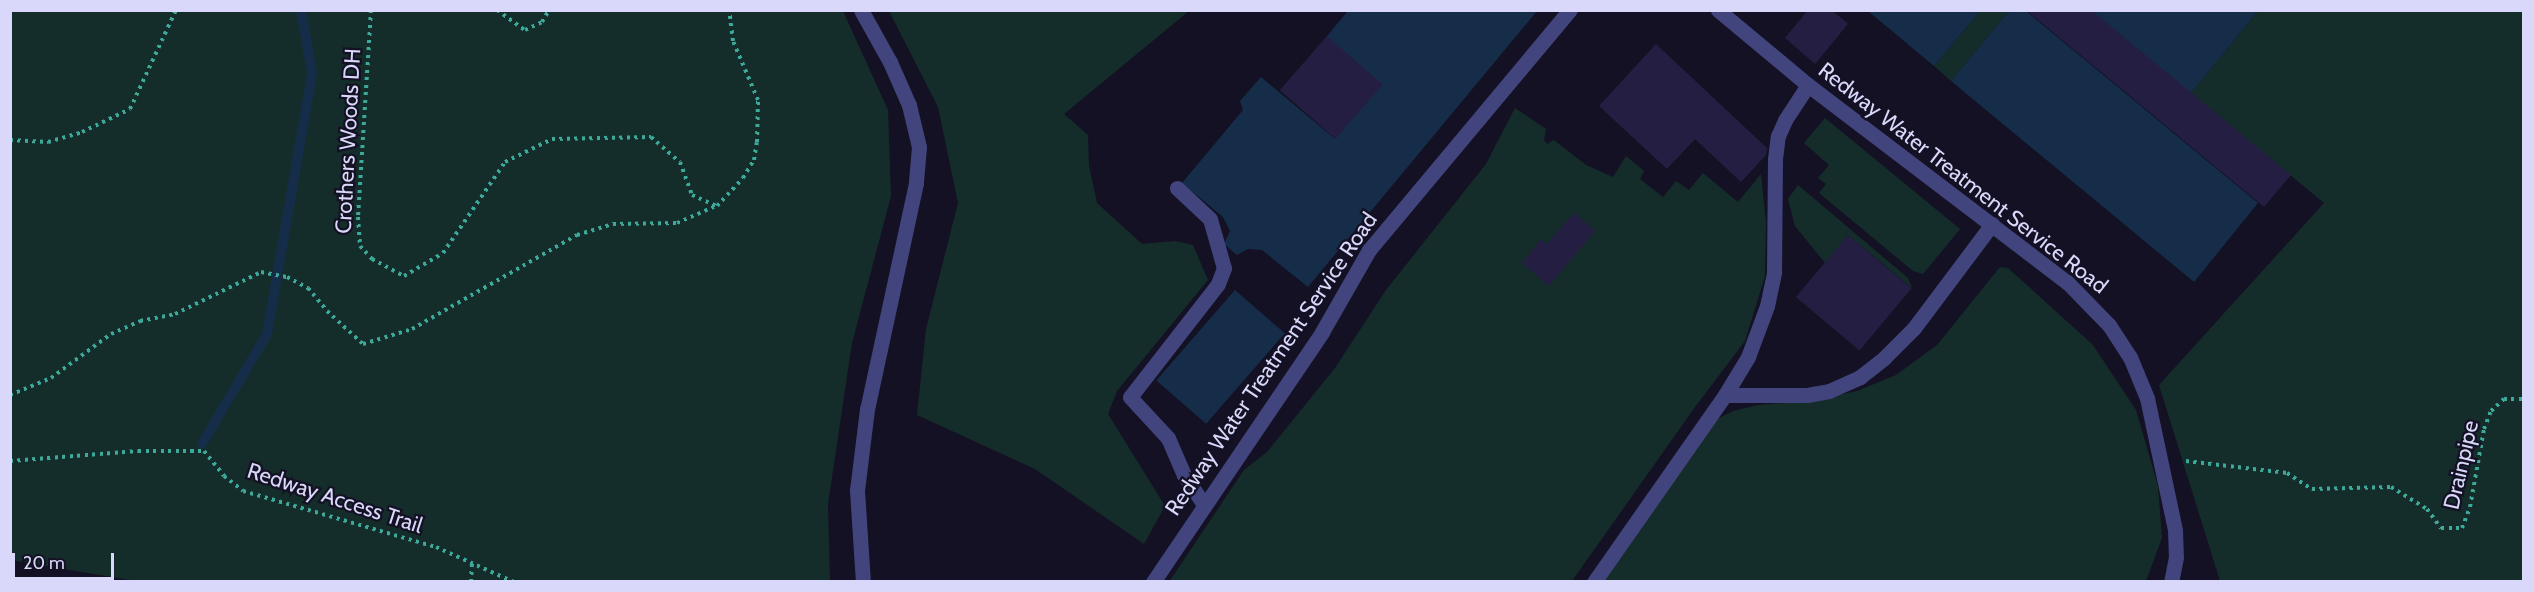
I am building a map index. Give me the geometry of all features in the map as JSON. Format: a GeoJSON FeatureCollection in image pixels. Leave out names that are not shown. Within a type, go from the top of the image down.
{"type":"FeatureCollection","features":[{"type":"Feature","properties":{"kind":"lane"},"geometry":{"type":"LineString","coordinates":[[861,10],[890,62],[909,105],[919,147],[916,183],[867,409],[857,490],[863,582]]}},
{"type":"Feature","properties":{"kind":"lane","name":"Redway Water Treatment Service Road"},"geometry":{"type":"LineString","coordinates":[[1153,582],[1322,332],[1369,249],[1570,10]]}},
{"type":"Feature","properties":{"kind":"lane","name":"Redway Water Treatment Service Road"},"geometry":{"type":"LineString","coordinates":[[1718,10],[1808,85],[2067,282],[2109,325],[2130,357],[2142,384],[2176,539],[2176,557],[2171,582]]}},
{"type":"Feature","properties":{"kind":"lane"},"geometry":{"type":"LineString","coordinates":[[1594,582],[1725,395],[1748,357],[1769,296],[1776,256],[1775,159],[1778,141],[1785,120],[1808,85]]}},
{"type":"Feature","properties":{"kind":"lane"},"geometry":{"type":"LineString","coordinates":[[1177,188],[1210,219],[1224,268],[1218,284],[1130,397],[1168,438],[1184,476],[1204,505]]}},
{"type":"Feature","properties":{"kind":"lane"},"geometry":{"type":"LineString","coordinates":[[1725,395],[1807,395],[1829,391],[1860,377],[1884,358],[1914,328],[1992,224]]}},
{"type":"Feature","properties":{"kind":"path"},"geometry":{"type":"LineString","coordinates":[[10,140],[48,142],[82,132],[130,109],[176,10]]}},
{"type":"Feature","properties":{"kind":"path","name":"Crothers Woods DH"},"geometry":{"type":"LineString","coordinates":[[371,10],[358,217],[360,246],[372,259],[404,276],[443,253],[505,162],[552,139],[651,137],[680,162],[692,195],[717,206]]}},
{"type":"Feature","properties":{"kind":"path"},"geometry":{"type":"LineString","coordinates":[[496,10],[525,30],[542,22],[549,10]]}},
{"type":"Feature","properties":{"kind":"path"},"geometry":{"type":"LineString","coordinates":[[10,395],[51,378],[111,333],[140,321],[175,314],[261,272],[287,277],[308,288],[327,311],[363,344],[412,328],[577,235],[613,224],[677,223],[717,206],[744,178],[754,160],[757,142],[758,100],[733,40],[729,10]]}},
{"type":"Feature","properties":{"kind":"path","name":"Drainpipe"},"geometry":{"type":"LineString","coordinates":[[2159,460],[2203,462],[2287,473],[2312,489],[2391,487],[2427,509],[2441,528],[2462,528],[2470,507],[2484,429],[2491,411],[2504,399],[2523,399]]}},
{"type":"Feature","properties":{"kind":"path","name":"Redway Access Trail"},"geometry":{"type":"LineString","coordinates":[[10,461],[138,451],[204,451],[213,459],[224,476],[243,491],[436,547],[514,582]]}},
{"type":"Feature","properties":{"kind":"path"},"geometry":{"type":"LineString","coordinates":[[471,582],[472,562]]}},
{"type":"Feature","properties":{"kind":"green space"},"geometry":{"type":"Polygon","coordinates":[[[11,10],[843,11],[888,110],[891,196],[852,343],[828,504],[830,581],[141,582],[11,560],[11,10]]]}},
{"type":"Feature","properties":{"kind":"green space"},"geometry":{"type":"Polygon","coordinates":[[[889,11],[1189,11],[1064,114],[1088,135],[1089,166],[1097,203],[1142,244],[1175,241],[1193,245],[1208,280],[1117,391],[1108,414],[1165,506],[1144,544],[1035,469],[917,415],[926,329],[958,203],[938,107],[889,11]]]}},
{"type":"Feature","properties":{"kind":"green space"},"geometry":{"type":"Polygon","coordinates":[[[1980,11],[2009,11],[1951,81],[1934,66],[1980,11]]]}},
{"type":"Feature","properties":{"kind":"green space"},"geometry":{"type":"Polygon","coordinates":[[[2258,11],[2523,11],[2523,581],[2220,581],[2159,385],[2324,203],[2191,93],[2258,11]]]}},
{"type":"Feature","properties":{"kind":"green space"},"geometry":{"type":"Polygon","coordinates":[[[1515,108],[1546,129],[1544,140],[1547,144],[1554,140],[1586,165],[1613,177],[1626,156],[1644,171],[1640,179],[1663,197],[1676,181],[1689,190],[1703,173],[1738,202],[1761,174],[1766,222],[1765,276],[1745,341],[1695,407],[1572,581],[1169,582],[1244,470],[1267,452],[1335,368],[1386,290],[1486,164],[1515,108]]]}},
{"type":"Feature","properties":{"kind":"green space"},"geometry":{"type":"Polygon","coordinates":[[[1825,118],[1960,229],[1923,274],[1913,271],[1819,193],[1826,184],[1818,178],[1829,165],[1804,143],[1825,118]]]}},
{"type":"Feature","properties":{"kind":"green space"},"geometry":{"type":"Polygon","coordinates":[[[1798,185],[1908,278],[1912,288],[1848,235],[1825,263],[1795,226],[1788,199],[1798,185]]]}},
{"type":"Feature","properties":{"kind":"green space"},"geometry":{"type":"Polygon","coordinates":[[[2000,267],[2008,268],[2093,345],[2136,410],[2158,486],[2162,538],[2146,581],[1602,582],[1715,420],[1733,411],[1758,405],[1809,401],[1857,391],[1896,375],[1937,345],[2000,267]]]}},
{"type":"Feature","properties":{"kind":"water"},"geometry":{"type":"Polygon","coordinates":[[[1348,11],[1537,11],[1308,287],[1262,250],[1248,249],[1237,255],[1224,244],[1230,231],[1223,217],[1182,183],[1243,110],[1240,101],[1261,77],[1335,139],[1327,36],[1348,11]]]}},
{"type":"Feature","properties":{"kind":"water"},"geometry":{"type":"Polygon","coordinates":[[[1868,11],[1980,11],[1934,66],[1868,11]]]}},
{"type":"Feature","properties":{"kind":"water"},"geometry":{"type":"Polygon","coordinates":[[[2009,11],[2026,11],[2258,203],[2194,282],[1951,81],[2009,11]]]}},
{"type":"Feature","properties":{"kind":"water"},"geometry":{"type":"Polygon","coordinates":[[[2091,11],[2258,11],[2191,93],[2091,11]]]}},
{"type":"Feature","properties":{"kind":"water"},"geometry":{"type":"Polygon","coordinates":[[[1235,290],[1285,333],[1206,424],[1156,381],[1235,290]]]}},
{"type":"Feature","properties":{"kind":"building"},"geometry":{"type":"Polygon","coordinates":[[[1808,10],[1832,10],[1848,24],[1815,64],[1785,38],[1808,10]]]}},
{"type":"Feature","properties":{"kind":"building"},"geometry":{"type":"Polygon","coordinates":[[[2026,10],[2091,10],[2291,175],[2264,207],[2026,10]]]}},
{"type":"Feature","properties":{"kind":"building"},"geometry":{"type":"Polygon","coordinates":[[[1327,36],[1383,85],[1336,139],[1280,90],[1327,36]]]}},
{"type":"Feature","properties":{"kind":"building"},"geometry":{"type":"Polygon","coordinates":[[[1656,44],[1767,148],[1766,155],[1741,182],[1695,139],[1667,169],[1599,106],[1656,44]]]}},
{"type":"Feature","properties":{"kind":"building"},"geometry":{"type":"Polygon","coordinates":[[[1574,213],[1595,231],[1549,286],[1522,263],[1541,239],[1547,244],[1574,213]]]}},
{"type":"Feature","properties":{"kind":"building"},"geometry":{"type":"Polygon","coordinates":[[[1848,235],[1912,288],[1860,350],[1796,297],[1848,235]]]}},
{"type":"Feature","properties":{"kind":"waterway"},"geometry":{"type":"LineString","coordinates":[[202,444],[267,334],[312,73],[301,10]]}}]}
